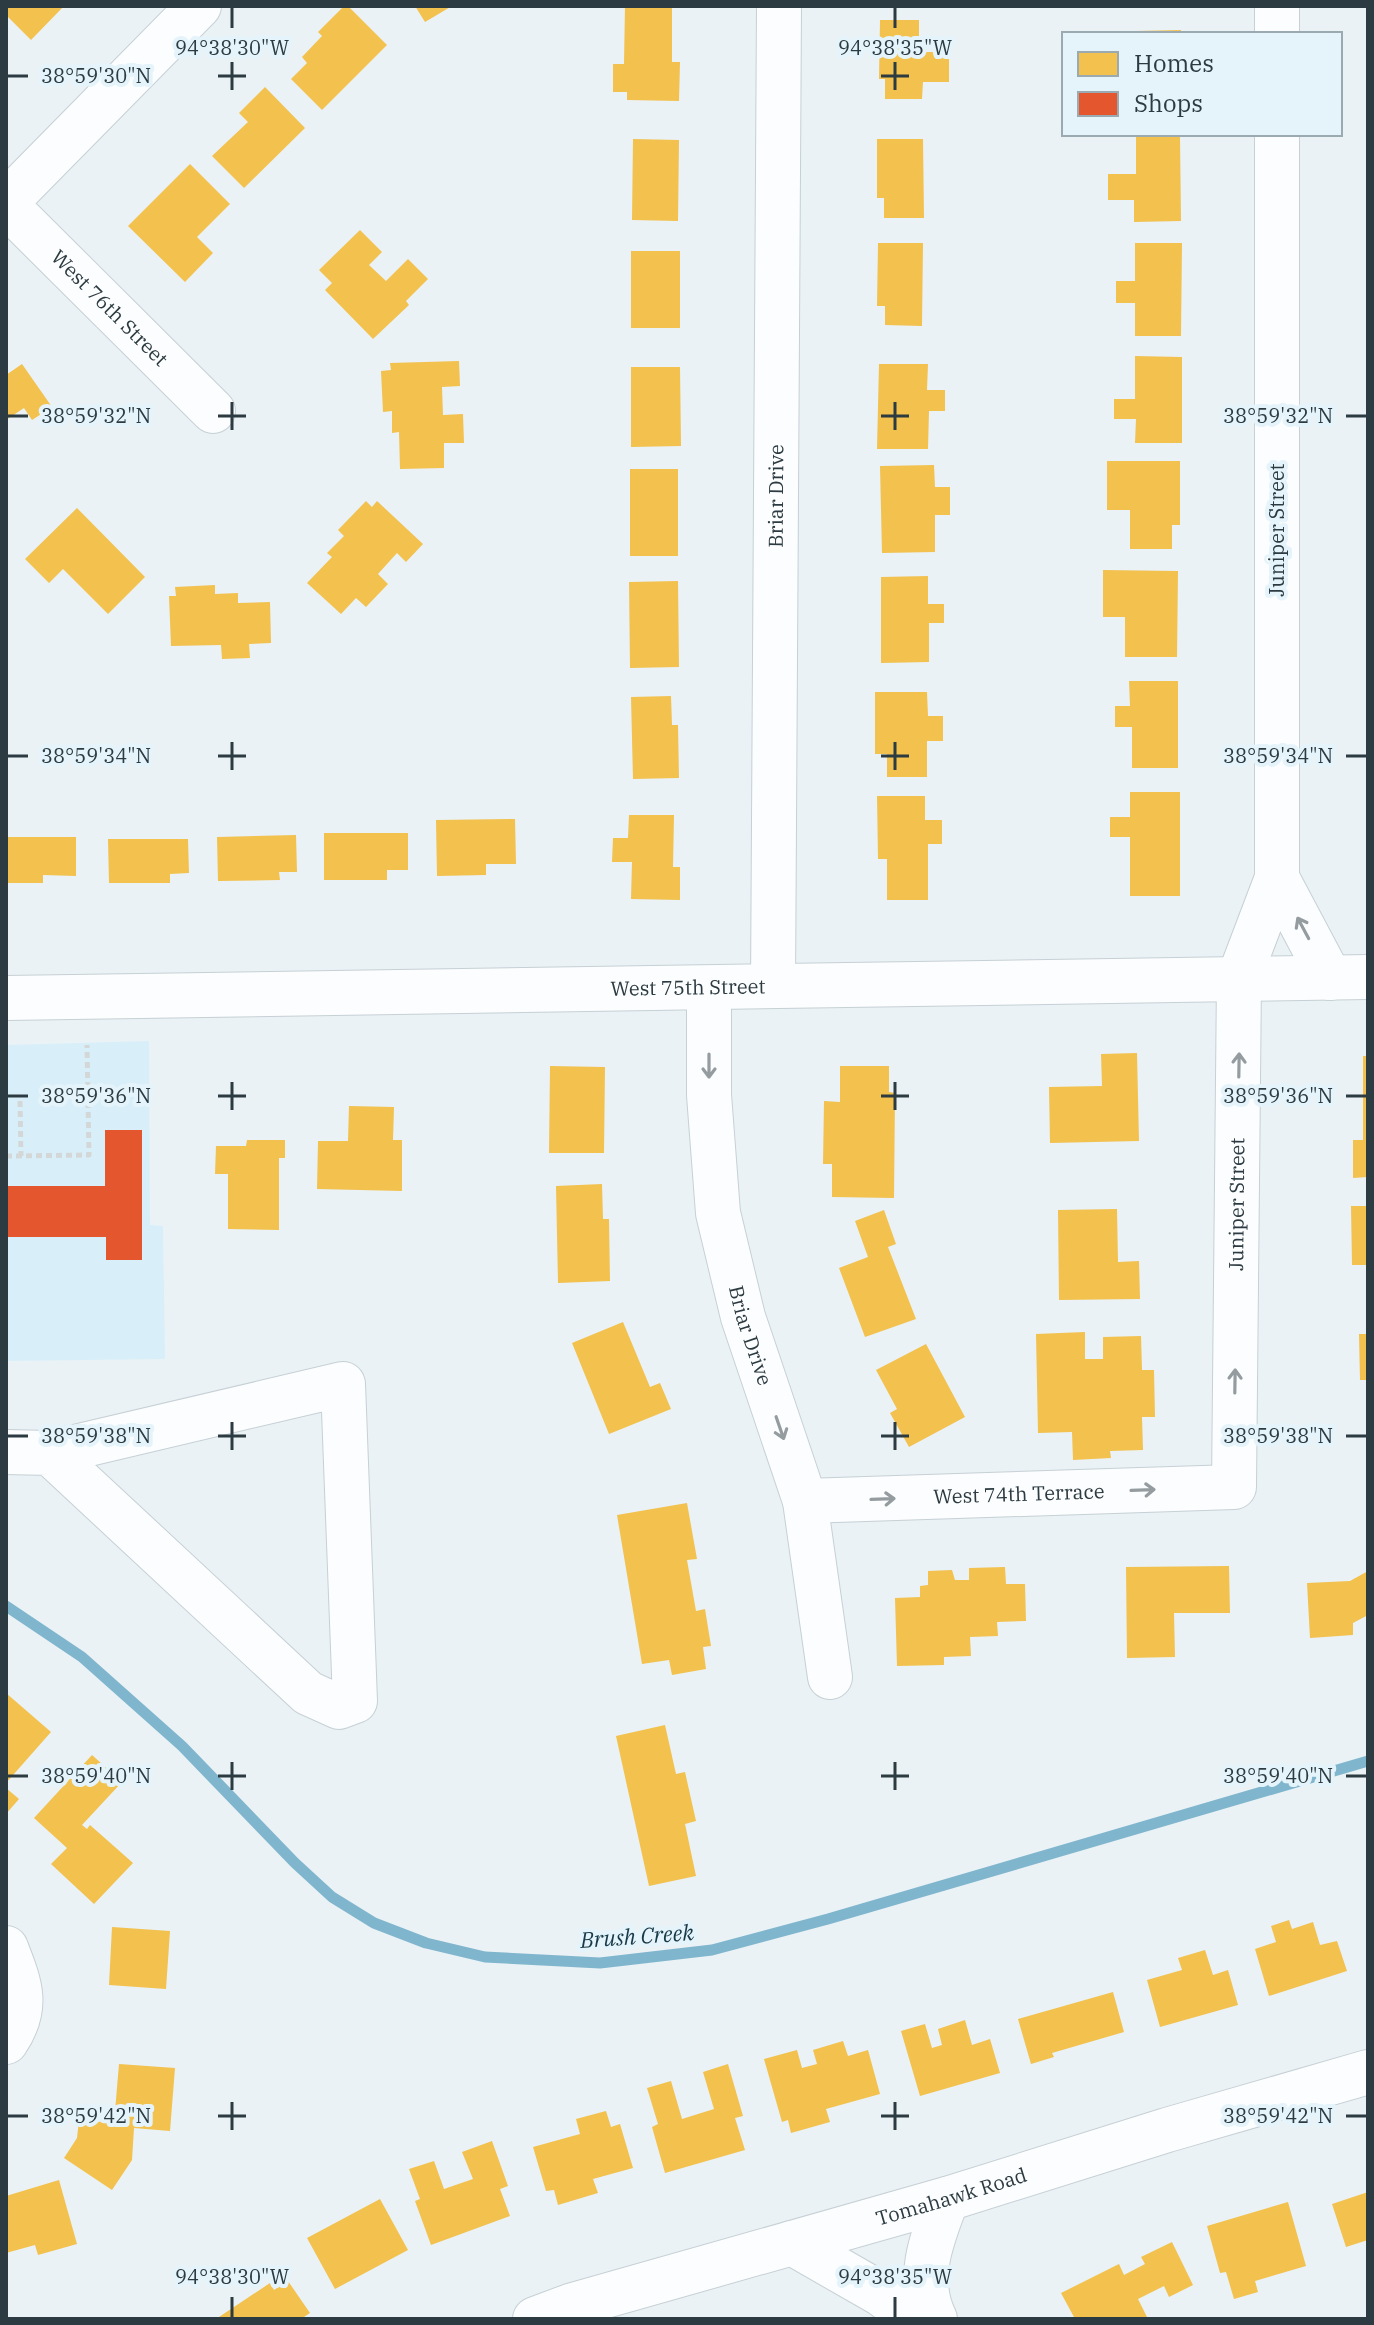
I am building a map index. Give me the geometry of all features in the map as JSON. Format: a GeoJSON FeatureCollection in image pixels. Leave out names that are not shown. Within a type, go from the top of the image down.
{"type":"FeatureCollection","features":[{"type":"Feature","properties":{"kind":"street","name":"West 76th Street"},"geometry":{"type":"LineString","coordinates":[[199,6],[6,204],[213,411]]}},
{"type":"Feature","properties":{"kind":"street","name":"Briar Drive"},"geometry":{"type":"LineString","coordinates":[[773,986],[779,6]]}},
{"type":"Feature","properties":{"kind":"street"},"geometry":{"type":"LineString","coordinates":[[1277,6],[1277,32]]}},
{"type":"Feature","properties":{"kind":"street","name":"Juniper Street"},"geometry":{"type":"LineString","coordinates":[[1234,1487],[1239,978],[1277,878],[1277,136]]}},
{"type":"Feature","properties":{"kind":"street","name":"Juniper Street"},"geometry":{"type":"LineString","coordinates":[[1277,878],[1349,977]]}},
{"type":"Feature","properties":{"kind":"street","name":"West 75th Street"},"geometry":{"type":"LineString","coordinates":[[6,998],[1349,977]]}},
{"type":"Feature","properties":{"kind":"street","name":"Briar Drive"},"geometry":{"type":"LineString","coordinates":[[709,988],[709,1095],[718,1213],[743,1317],[805,1501],[830,1677]]}},
{"type":"Feature","properties":{"kind":"street"},"geometry":{"type":"LineString","coordinates":[[6,1452],[50,1453],[343,1384],[355,1701],[339,1707],[308,1693],[50,1453]]}},
{"type":"Feature","properties":{"kind":"street","name":"West 74th Terrace"},"geometry":{"type":"LineString","coordinates":[[805,1501],[1234,1487]]}},
{"type":"Feature","properties":{"kind":"street"},"geometry":{"type":"LineString","coordinates":[[6,1948],[21,1985],[17,2025],[6,2042]]}},
{"type":"Feature","properties":{"kind":"street","name":"Tomahawk Road"},"geometry":{"type":"LineString","coordinates":[[535,2319],[570,2306],[947,2199],[1167,2130],[1368,2072]]}},
{"type":"Feature","properties":{"kind":"street"},"geometry":{"type":"LineString","coordinates":[[935,2319],[928,2306],[925,2277],[930,2240],[947,2199]]}},
{"type":"Feature","properties":{"kind":"street"},"geometry":{"type":"LineString","coordinates":[[792,2243],[881,2294],[915,2319]]}},
{"type":"Feature","properties":{"kind":"path"},"geometry":{"type":"LineString","coordinates":[[6,1156],[89,1155],[87,1045]]}},
{"type":"Feature","properties":{"kind":"path"},"geometry":{"type":"LineString","coordinates":[[20,1101],[21,1156]]}},
{"type":"Feature","properties":{"kind":"shaded area"},"geometry":{"type":"Polygon","coordinates":[[[149,1041],[150,1225],[163,1226],[165,1359],[6,1361],[6,1045],[149,1041]]]}},
{"type":"Feature","properties":{"kind":"building: Homes"},"geometry":{"type":"Polygon","coordinates":[[[6,6],[64,6],[31,40],[6,15],[6,6]]]}},
{"type":"Feature","properties":{"kind":"building: Homes"},"geometry":{"type":"Polygon","coordinates":[[[344,6],[348,6],[387,45],[322,110],[291,79],[307,63],[302,57],[322,36],[318,32],[344,6]]]}},
{"type":"Feature","properties":{"kind":"building: Homes"},"geometry":{"type":"Polygon","coordinates":[[[415,6],[452,6],[425,22],[415,6]]]}},
{"type":"Feature","properties":{"kind":"building: Homes"},"geometry":{"type":"Polygon","coordinates":[[[625,6],[672,7],[672,62],[680,62],[679,101],[627,100],[627,92],[613,92],[613,64],[624,64],[625,6]]]}},
{"type":"Feature","properties":{"kind":"building: Homes"},"geometry":{"type":"Polygon","coordinates":[[[880,20],[919,20],[919,52],[949,52],[949,82],[923,82],[922,99],[885,99],[885,79],[879,79],[880,20]]]}},
{"type":"Feature","properties":{"kind":"building: Homes"},"geometry":{"type":"Polygon","coordinates":[[[1181,30],[1181,32],[1135,32],[1181,30]]]}},
{"type":"Feature","properties":{"kind":"building: Homes"},"geometry":{"type":"Polygon","coordinates":[[[265,87],[305,128],[244,188],[212,156],[248,122],[239,113],[265,87]]]}},
{"type":"Feature","properties":{"kind":"building: Homes"},"geometry":{"type":"Polygon","coordinates":[[[1136,137],[1180,137],[1181,221],[1134,222],[1134,200],[1108,200],[1108,174],[1136,174],[1136,137]]]}},
{"type":"Feature","properties":{"kind":"building: Homes"},"geometry":{"type":"Polygon","coordinates":[[[633,139],[679,140],[678,221],[632,220],[633,139]]]}},
{"type":"Feature","properties":{"kind":"building: Homes"},"geometry":{"type":"Polygon","coordinates":[[[877,139],[923,139],[924,218],[884,218],[884,198],[877,198],[877,139]]]}},
{"type":"Feature","properties":{"kind":"building: Homes"},"geometry":{"type":"Polygon","coordinates":[[[190,164],[230,204],[197,237],[213,253],[185,282],[128,226],[190,164]]]}},
{"type":"Feature","properties":{"kind":"building: Homes"},"geometry":{"type":"Polygon","coordinates":[[[360,230],[382,252],[369,265],[386,281],[408,259],[428,279],[406,301],[409,305],[373,339],[325,290],[332,283],[319,270],[360,230]]]}},
{"type":"Feature","properties":{"kind":"building: Homes"},"geometry":{"type":"Polygon","coordinates":[[[878,243],[923,243],[922,326],[885,325],[885,306],[877,306],[878,243]]]}},
{"type":"Feature","properties":{"kind":"building: Homes"},"geometry":{"type":"Polygon","coordinates":[[[1135,243],[1182,243],[1181,336],[1135,336],[1135,303],[1116,303],[1116,281],[1135,281],[1135,243]]]}},
{"type":"Feature","properties":{"kind":"building: Homes"},"geometry":{"type":"Polygon","coordinates":[[[631,251],[680,251],[680,328],[631,328],[631,251]]]}},
{"type":"Feature","properties":{"kind":"building: Homes"},"geometry":{"type":"Polygon","coordinates":[[[1135,356],[1182,357],[1182,443],[1135,443],[1136,419],[1114,419],[1114,399],[1135,399],[1135,356]]]}},
{"type":"Feature","properties":{"kind":"building: Homes"},"geometry":{"type":"Polygon","coordinates":[[[459,361],[460,386],[442,387],[443,415],[463,414],[464,443],[444,443],[444,468],[400,469],[399,432],[392,433],[392,411],[383,412],[381,371],[391,370],[390,363],[459,361]]]}},
{"type":"Feature","properties":{"kind":"building: Homes"},"geometry":{"type":"Polygon","coordinates":[[[22,364],[52,407],[32,420],[24,408],[6,420],[6,375],[22,364]]]}},
{"type":"Feature","properties":{"kind":"building: Homes"},"geometry":{"type":"Polygon","coordinates":[[[879,364],[928,364],[927,390],[945,390],[945,411],[929,411],[928,449],[877,449],[879,364]]]}},
{"type":"Feature","properties":{"kind":"building: Homes"},"geometry":{"type":"Polygon","coordinates":[[[631,367],[680,367],[681,446],[631,447],[631,367]]]}},
{"type":"Feature","properties":{"kind":"building: Homes"},"geometry":{"type":"Polygon","coordinates":[[[1107,461],[1180,461],[1180,525],[1172,525],[1172,549],[1130,549],[1130,510],[1107,510],[1107,461]]]}},
{"type":"Feature","properties":{"kind":"building: Homes"},"geometry":{"type":"Polygon","coordinates":[[[934,465],[935,487],[950,487],[950,515],[935,515],[935,552],[882,553],[880,466],[934,465]]]}},
{"type":"Feature","properties":{"kind":"building: Homes"},"geometry":{"type":"Polygon","coordinates":[[[630,469],[678,469],[678,556],[630,556],[630,469]]]}},
{"type":"Feature","properties":{"kind":"building: Homes"},"geometry":{"type":"Polygon","coordinates":[[[366,501],[372,507],[377,501],[423,544],[406,562],[397,553],[378,574],[388,584],[366,607],[356,598],[341,614],[307,583],[332,557],[327,553],[344,536],[338,530],[366,501]]]}},
{"type":"Feature","properties":{"kind":"building: Homes"},"geometry":{"type":"Polygon","coordinates":[[[77,508],[145,577],[108,614],[63,569],[49,583],[25,559],[77,508]]]}},
{"type":"Feature","properties":{"kind":"building: Homes"},"geometry":{"type":"Polygon","coordinates":[[[1103,570],[1178,571],[1177,657],[1125,657],[1125,617],[1103,617],[1103,570]]]}},
{"type":"Feature","properties":{"kind":"building: Homes"},"geometry":{"type":"Polygon","coordinates":[[[928,576],[928,604],[944,604],[944,623],[929,623],[929,662],[881,663],[881,577],[928,576]]]}},
{"type":"Feature","properties":{"kind":"building: Homes"},"geometry":{"type":"Polygon","coordinates":[[[678,581],[679,667],[630,668],[629,582],[678,581]]]}},
{"type":"Feature","properties":{"kind":"building: Homes"},"geometry":{"type":"Polygon","coordinates":[[[215,585],[215,594],[238,593],[238,603],[270,602],[271,643],[249,644],[250,658],[222,659],[221,645],[171,646],[169,596],[176,596],[175,587],[215,585]]]}},
{"type":"Feature","properties":{"kind":"building: Homes"},"geometry":{"type":"Polygon","coordinates":[[[1129,681],[1178,681],[1178,768],[1132,768],[1132,727],[1115,727],[1115,706],[1130,706],[1129,681]]]}},
{"type":"Feature","properties":{"kind":"building: Homes"},"geometry":{"type":"Polygon","coordinates":[[[875,692],[927,692],[928,716],[943,716],[943,741],[927,741],[927,777],[887,777],[887,754],[875,754],[875,692]]]}},
{"type":"Feature","properties":{"kind":"building: Homes"},"geometry":{"type":"Polygon","coordinates":[[[671,696],[672,725],[678,725],[679,778],[633,779],[631,697],[671,696]]]}},
{"type":"Feature","properties":{"kind":"building: Homes"},"geometry":{"type":"Polygon","coordinates":[[[1130,792],[1180,792],[1180,896],[1130,896],[1130,837],[1110,837],[1110,817],[1130,817],[1130,792]]]}},
{"type":"Feature","properties":{"kind":"building: Homes"},"geometry":{"type":"Polygon","coordinates":[[[877,796],[925,796],[925,820],[942,820],[942,844],[928,844],[928,900],[887,900],[887,859],[878,859],[877,796]]]}},
{"type":"Feature","properties":{"kind":"building: Homes"},"geometry":{"type":"Polygon","coordinates":[[[629,815],[674,815],[673,867],[680,867],[680,900],[631,899],[632,862],[612,862],[613,838],[628,838],[629,815]]]}},
{"type":"Feature","properties":{"kind":"building: Homes"},"geometry":{"type":"Polygon","coordinates":[[[515,819],[516,864],[486,864],[486,875],[437,876],[436,820],[515,819]]]}},
{"type":"Feature","properties":{"kind":"building: Homes"},"geometry":{"type":"Polygon","coordinates":[[[324,833],[408,833],[408,870],[387,870],[387,880],[324,880],[324,833]]]}},
{"type":"Feature","properties":{"kind":"building: Homes"},"geometry":{"type":"Polygon","coordinates":[[[296,835],[297,872],[279,872],[280,880],[218,881],[217,837],[296,835]]]}},
{"type":"Feature","properties":{"kind":"building: Homes"},"geometry":{"type":"Polygon","coordinates":[[[6,837],[76,837],[76,876],[43,875],[43,883],[6,883],[6,837]]]}},
{"type":"Feature","properties":{"kind":"building: Homes"},"geometry":{"type":"Polygon","coordinates":[[[108,839],[188,839],[189,873],[170,874],[170,883],[109,883],[108,839]]]}},
{"type":"Feature","properties":{"kind":"building: Homes"},"geometry":{"type":"Polygon","coordinates":[[[1137,1053],[1139,1141],[1050,1143],[1049,1087],[1102,1086],[1101,1054],[1137,1053]]]}},
{"type":"Feature","properties":{"kind":"building: Homes"},"geometry":{"type":"Polygon","coordinates":[[[1363,1056],[1368,1056],[1368,1177],[1353,1178],[1353,1140],[1363,1140],[1363,1056]]]}},
{"type":"Feature","properties":{"kind":"building: Homes"},"geometry":{"type":"Polygon","coordinates":[[[550,1066],[605,1067],[604,1153],[549,1153],[550,1066]]]}},
{"type":"Feature","properties":{"kind":"building: Homes"},"geometry":{"type":"Polygon","coordinates":[[[840,1066],[889,1066],[889,1092],[895,1093],[894,1198],[832,1197],[832,1164],[823,1164],[824,1101],[840,1102],[840,1066]]]}},
{"type":"Feature","properties":{"kind":"building: Homes"},"geometry":{"type":"Polygon","coordinates":[[[349,1106],[394,1107],[393,1140],[402,1140],[402,1191],[317,1189],[318,1141],[348,1141],[349,1106]]]}},
{"type":"Feature","properties":{"kind":"building: Homes"},"geometry":{"type":"Polygon","coordinates":[[[247,1140],[285,1140],[285,1158],[279,1158],[279,1230],[228,1229],[228,1174],[215,1174],[216,1146],[246,1146],[247,1140]]]}},
{"type":"Feature","properties":{"kind":"building: Homes"},"geometry":{"type":"Polygon","coordinates":[[[602,1184],[603,1219],[609,1219],[610,1281],[558,1283],[556,1186],[602,1184]]]}},
{"type":"Feature","properties":{"kind":"building: Homes"},"geometry":{"type":"Polygon","coordinates":[[[1351,1206],[1368,1206],[1368,1265],[1352,1265],[1351,1206]]]}},
{"type":"Feature","properties":{"kind":"building: Homes"},"geometry":{"type":"Polygon","coordinates":[[[1117,1209],[1118,1262],[1139,1261],[1140,1299],[1059,1300],[1058,1210],[1117,1209]]]}},
{"type":"Feature","properties":{"kind":"building: Homes"},"geometry":{"type":"Polygon","coordinates":[[[884,1210],[896,1244],[888,1247],[916,1319],[865,1337],[839,1268],[868,1257],[855,1221],[884,1210]]]}},
{"type":"Feature","properties":{"kind":"building: Homes"},"geometry":{"type":"Polygon","coordinates":[[[623,1322],[650,1387],[660,1383],[671,1409],[609,1434],[572,1343],[623,1322]]]}},
{"type":"Feature","properties":{"kind":"building: Homes"},"geometry":{"type":"Polygon","coordinates":[[[1085,1332],[1085,1359],[1103,1359],[1103,1337],[1141,1336],[1142,1370],[1154,1370],[1155,1417],[1142,1417],[1143,1450],[1110,1451],[1111,1458],[1073,1460],[1072,1432],[1038,1433],[1036,1334],[1085,1332]]]}},
{"type":"Feature","properties":{"kind":"building: Homes"},"geometry":{"type":"Polygon","coordinates":[[[1359,1334],[1368,1334],[1368,1380],[1360,1380],[1359,1334]]]}},
{"type":"Feature","properties":{"kind":"building: Homes"},"geometry":{"type":"Polygon","coordinates":[[[926,1344],[965,1417],[909,1447],[890,1413],[897,1409],[876,1370],[926,1344]]]}},
{"type":"Feature","properties":{"kind":"building: Homes"},"geometry":{"type":"Polygon","coordinates":[[[687,1503],[697,1559],[687,1560],[696,1611],[705,1609],[711,1646],[703,1647],[706,1669],[672,1675],[669,1660],[642,1664],[617,1515],[687,1503]]]}},
{"type":"Feature","properties":{"kind":"building: Homes"},"geometry":{"type":"Polygon","coordinates":[[[1229,1566],[1230,1613],[1174,1613],[1175,1657],[1127,1658],[1126,1567],[1229,1566]]]}},
{"type":"Feature","properties":{"kind":"building: Homes"},"geometry":{"type":"Polygon","coordinates":[[[1005,1567],[1006,1584],[1025,1584],[1026,1621],[997,1622],[998,1636],[970,1637],[971,1656],[944,1657],[944,1665],[897,1666],[895,1598],[920,1597],[920,1586],[928,1585],[928,1571],[952,1570],[955,1580],[969,1580],[969,1568],[1005,1567]]]}},
{"type":"Feature","properties":{"kind":"building: Homes"},"geometry":{"type":"Polygon","coordinates":[[[1368,1571],[1368,1615],[1353,1623],[1353,1635],[1310,1638],[1307,1583],[1350,1581],[1368,1571]]]}},
{"type":"Feature","properties":{"kind":"building: Homes"},"geometry":{"type":"Polygon","coordinates":[[[6,1693],[51,1732],[6,1783],[6,1693]]]}},
{"type":"Feature","properties":{"kind":"building: Homes"},"geometry":{"type":"Polygon","coordinates":[[[665,1725],[676,1774],[685,1772],[696,1821],[685,1824],[696,1876],[649,1886],[616,1736],[665,1725]]]}},
{"type":"Feature","properties":{"kind":"building: Homes"},"geometry":{"type":"Polygon","coordinates":[[[92,1755],[122,1782],[82,1825],[87,1829],[90,1825],[133,1863],[94,1904],[51,1864],[67,1848],[34,1818],[92,1755]]]}},
{"type":"Feature","properties":{"kind":"building: Homes"},"geometry":{"type":"Polygon","coordinates":[[[6,1788],[19,1799],[6,1814],[6,1788]]]}},
{"type":"Feature","properties":{"kind":"building: Homes"},"geometry":{"type":"Polygon","coordinates":[[[1289,1920],[1292,1929],[1313,1922],[1320,1945],[1337,1941],[1347,1971],[1269,1996],[1255,1949],[1276,1942],[1271,1926],[1289,1920]]]}},
{"type":"Feature","properties":{"kind":"building: Homes"},"geometry":{"type":"Polygon","coordinates":[[[112,1927],[170,1931],[166,1989],[109,1985],[112,1927]]]}},
{"type":"Feature","properties":{"kind":"building: Homes"},"geometry":{"type":"Polygon","coordinates":[[[1205,1950],[1213,1975],[1228,1970],[1238,2005],[1160,2027],[1147,1980],[1182,1970],[1178,1958],[1205,1950]]]}},
{"type":"Feature","properties":{"kind":"building: Homes"},"geometry":{"type":"Polygon","coordinates":[[[1113,1992],[1124,2032],[1052,2053],[1054,2057],[1031,2064],[1018,2019],[1113,1992]]]}},
{"type":"Feature","properties":{"kind":"building: Homes"},"geometry":{"type":"Polygon","coordinates":[[[965,2020],[972,2045],[990,2039],[1000,2073],[920,2096],[901,2031],[925,2024],[932,2048],[942,2045],[938,2029],[965,2020]]]}},
{"type":"Feature","properties":{"kind":"building: Homes"},"geometry":{"type":"Polygon","coordinates":[[[843,2041],[848,2056],[868,2050],[880,2094],[826,2109],[830,2122],[791,2133],[788,2120],[782,2122],[764,2059],[797,2050],[802,2068],[817,2064],[813,2050],[843,2041]]]}},
{"type":"Feature","properties":{"kind":"building: Homes"},"geometry":{"type":"Polygon","coordinates":[[[119,2064],[175,2068],[170,2131],[134,2128],[132,2160],[112,2190],[64,2158],[77,2138],[79,2120],[114,2123],[119,2064]]]}},
{"type":"Feature","properties":{"kind":"building: Homes"},"geometry":{"type":"Polygon","coordinates":[[[728,2064],[743,2116],[735,2118],[745,2150],[665,2173],[652,2127],[658,2124],[647,2088],[671,2081],[682,2119],[714,2109],[703,2072],[728,2064]]]}},
{"type":"Feature","properties":{"kind":"building: Homes"},"geometry":{"type":"Polygon","coordinates":[[[606,2111],[611,2127],[620,2124],[633,2168],[593,2179],[598,2193],[558,2205],[554,2190],[546,2191],[533,2147],[580,2134],[576,2119],[606,2111]]]}},
{"type":"Feature","properties":{"kind":"building: Homes"},"geometry":{"type":"Polygon","coordinates":[[[492,2141],[508,2186],[500,2189],[510,2216],[431,2245],[415,2201],[420,2199],[409,2169],[434,2161],[444,2189],[473,2179],[462,2152],[492,2141]]]}},
{"type":"Feature","properties":{"kind":"building: Homes"},"geometry":{"type":"Polygon","coordinates":[[[59,2180],[77,2244],[38,2255],[35,2245],[6,2253],[6,2196],[59,2180]]]}},
{"type":"Feature","properties":{"kind":"building: Homes"},"geometry":{"type":"Polygon","coordinates":[[[1368,2192],[1368,2240],[1346,2247],[1332,2204],[1368,2192]]]}},
{"type":"Feature","properties":{"kind":"building: Homes"},"geometry":{"type":"Polygon","coordinates":[[[380,2199],[408,2250],[335,2289],[307,2238],[380,2199]]]}},
{"type":"Feature","properties":{"kind":"building: Homes"},"geometry":{"type":"Polygon","coordinates":[[[1288,2202],[1306,2266],[1255,2281],[1258,2292],[1234,2299],[1226,2272],[1220,2273],[1207,2226],[1288,2202]]]}},
{"type":"Feature","properties":{"kind":"building: Homes"},"geometry":{"type":"Polygon","coordinates":[[[1172,2242],[1193,2285],[1169,2297],[1164,2286],[1138,2299],[1148,2319],[1075,2319],[1061,2293],[1119,2264],[1124,2275],[1145,2264],[1141,2257],[1172,2242]]]}},
{"type":"Feature","properties":{"kind":"building: Homes"},"geometry":{"type":"Polygon","coordinates":[[[288,2281],[310,2313],[301,2319],[216,2319],[270,2283],[274,2290],[288,2281]]]}},
{"type":"Feature","properties":{"kind":"building: Shops"},"geometry":{"type":"Polygon","coordinates":[[[105,1130],[142,1130],[142,1260],[106,1260],[106,1237],[6,1237],[6,1186],[105,1186],[105,1130]]]}},
{"type":"Feature","properties":{"kind":"waterway","name":"Brush Creek"},"geometry":{"type":"LineString","coordinates":[[6,1606],[82,1657],[182,1746],[332,1897],[374,1923],[426,1943],[485,1957],[600,1963],[712,1950],[1368,1761]]}}]}
